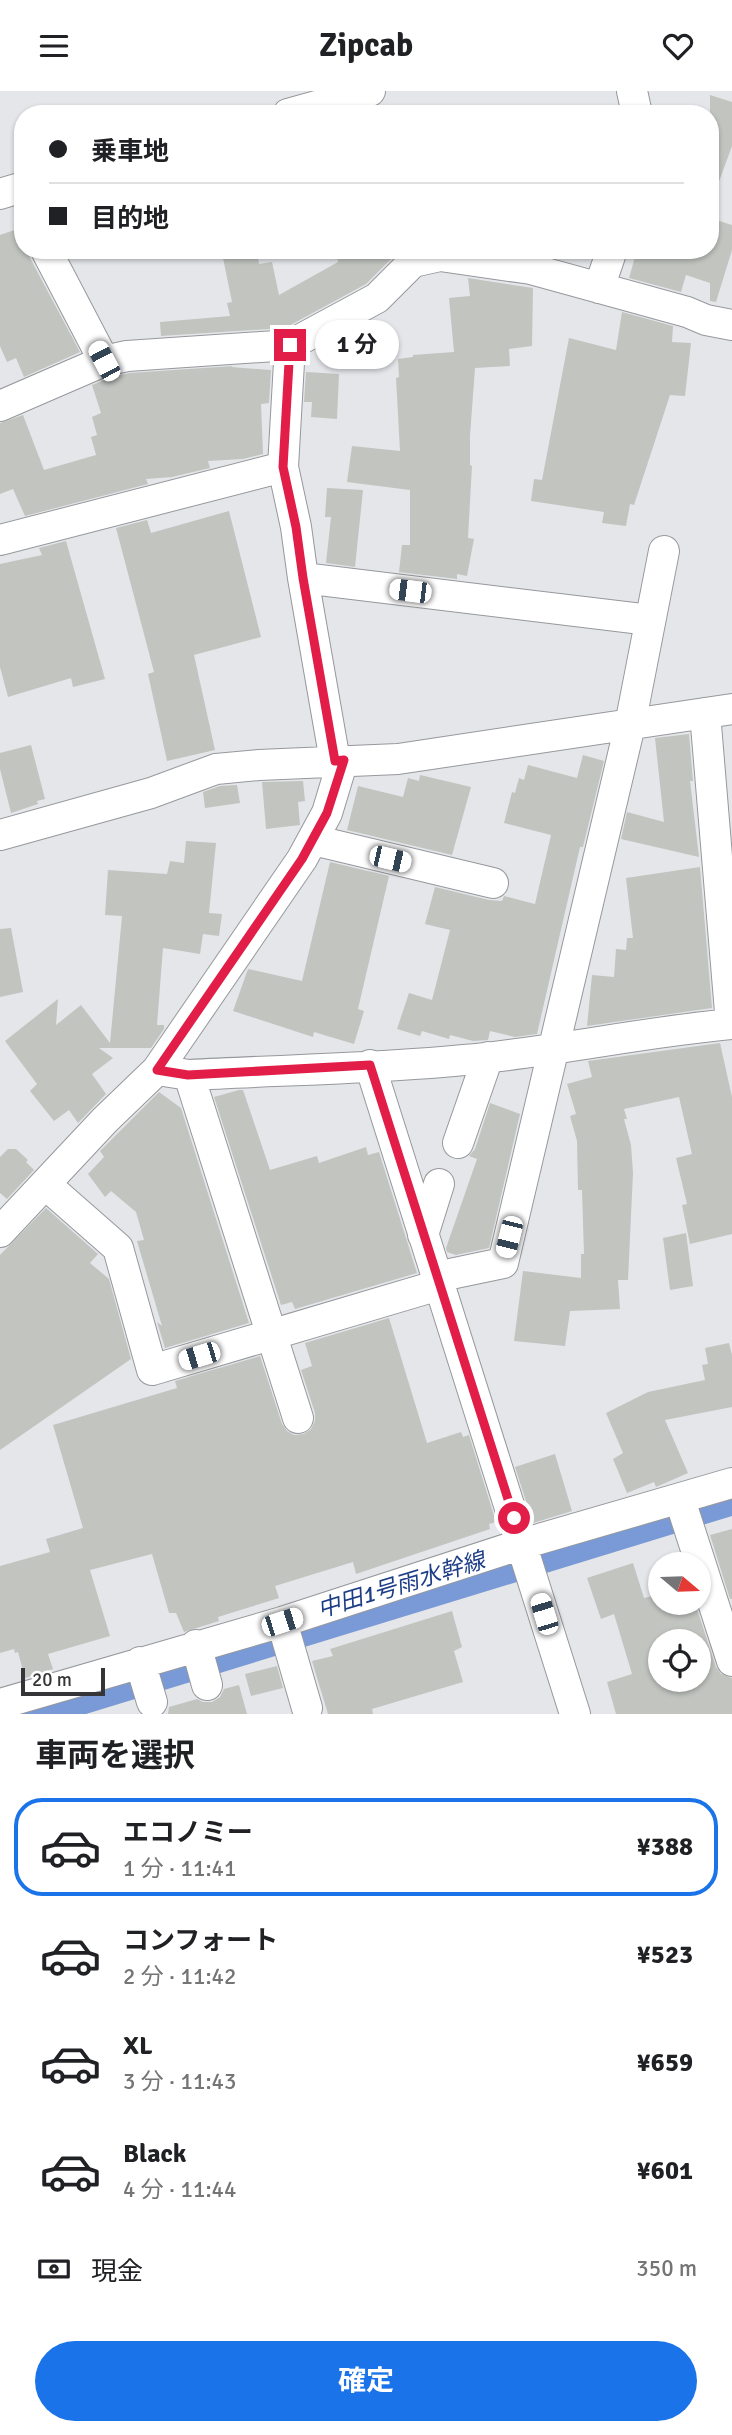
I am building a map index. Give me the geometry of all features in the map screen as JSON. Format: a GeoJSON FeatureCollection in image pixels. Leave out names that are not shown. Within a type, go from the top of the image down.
{"type":"FeatureCollection","features":[{"type":"Feature","properties":{"kind":"street"},"geometry":{"type":"LineString","coordinates":[[320,105],[371,91]]}},
{"type":"Feature","properties":{"kind":"street"},"geometry":{"type":"LineString","coordinates":[[51,259],[104,361]]}},
{"type":"Feature","properties":{"kind":"street"},"geometry":{"type":"LineString","coordinates":[[0,406],[104,361],[127,356],[290,345],[377,298],[409,259]]}},
{"type":"Feature","properties":{"kind":"street"},"geometry":{"type":"LineString","coordinates":[[461,259],[531,269],[719,322]]}},
{"type":"Feature","properties":{"kind":"street"},"geometry":{"type":"LineString","coordinates":[[599,288],[609,259]]}},
{"type":"Feature","properties":{"kind":"street"},"geometry":{"type":"LineString","coordinates":[[0,1232],[105,1120],[157,1070],[302,859],[327,813],[339,760],[283,467],[290,345]]}},
{"type":"Feature","properties":{"kind":"street"},"geometry":{"type":"LineString","coordinates":[[0,540],[283,467]]}},
{"type":"Feature","properties":{"kind":"street"},"geometry":{"type":"LineString","coordinates":[[45,1184],[118,1248],[152,1370],[503,1263],[630,725],[664,551]]}},
{"type":"Feature","properties":{"kind":"street"},"geometry":{"type":"LineString","coordinates":[[303,578],[650,620]]}},
{"type":"Feature","properties":{"kind":"street"},"geometry":{"type":"LineString","coordinates":[[0,835],[151,793],[216,768],[398,759],[719,711],[732,1024],[676,1029],[554,1050],[488,1057],[188,1075],[157,1070]]}},
{"type":"Feature","properties":{"kind":"street"},"geometry":{"type":"LineString","coordinates":[[313,840],[493,883]]}},
{"type":"Feature","properties":{"kind":"street"},"geometry":{"type":"LineString","coordinates":[[458,1143],[488,1057]]}},
{"type":"Feature","properties":{"kind":"street"},"geometry":{"type":"LineString","coordinates":[[370,1065],[575,1714]]}},
{"type":"Feature","properties":{"kind":"street"},"geometry":{"type":"LineString","coordinates":[[188,1075],[298,1418]]}},
{"type":"Feature","properties":{"kind":"street"},"geometry":{"type":"LineString","coordinates":[[423,1235],[439,1184]]}},
{"type":"Feature","properties":{"kind":"street"},"geometry":{"type":"LineString","coordinates":[[0,1704],[56,1701],[140,1662],[282,1622],[522,1544],[685,1516],[732,1483]]}},
{"type":"Feature","properties":{"kind":"street"},"geometry":{"type":"LineString","coordinates":[[685,1516],[732,1661]]}},
{"type":"Feature","properties":{"kind":"street"},"geometry":{"type":"LineString","coordinates":[[282,1622],[307,1708]]}},
{"type":"Feature","properties":{"kind":"street"},"geometry":{"type":"LineString","coordinates":[[196,1645],[207,1685]]}},
{"type":"Feature","properties":{"kind":"street"},"geometry":{"type":"LineString","coordinates":[[140,1662],[152,1702]]}},
{"type":"Feature","properties":{"kind":"water"},"geometry":{"type":"Polygon","coordinates":[[[732,1493],[732,1516],[86,1714],[9,1714],[732,1493]]]}},
{"type":"Feature","properties":{"kind":"building"},"geometry":{"type":"Polygon","coordinates":[[[710,95],[732,102],[732,146],[719,182],[719,105],[710,105],[710,95]]]}},
{"type":"Feature","properties":{"kind":"building"},"geometry":{"type":"Polygon","coordinates":[[[719,221],[732,225],[732,250],[716,302],[710,301],[710,283],[686,275],[681,292],[629,278],[634,259],[719,259],[719,221]]]}},
{"type":"Feature","properties":{"kind":"building"},"geometry":{"type":"Polygon","coordinates":[[[14,230],[14,259],[31,259],[80,352],[24,377],[16,358],[7,362],[0,346],[0,235],[14,230]]]}},
{"type":"Feature","properties":{"kind":"building"},"geometry":{"type":"Polygon","coordinates":[[[223,259],[258,259],[259,264],[272,262],[279,295],[338,262],[338,259],[391,259],[366,284],[285,328],[161,336],[160,322],[230,316],[227,303],[232,302],[223,259]]]}},
{"type":"Feature","properties":{"kind":"building"},"geometry":{"type":"Polygon","coordinates":[[[468,278],[533,288],[532,346],[509,349],[510,366],[475,368],[470,436],[472,466],[468,538],[474,539],[467,576],[457,574],[457,579],[399,572],[402,545],[410,545],[410,490],[347,482],[352,446],[400,451],[396,378],[399,377],[398,359],[413,355],[454,352],[449,298],[470,296],[468,278]]]}},
{"type":"Feature","properties":{"kind":"building"},"geometry":{"type":"Polygon","coordinates":[[[622,312],[673,326],[672,342],[691,343],[685,396],[670,395],[634,505],[630,504],[626,526],[602,523],[604,512],[531,501],[534,479],[542,480],[569,338],[616,350],[622,312]]]}},
{"type":"Feature","properties":{"kind":"building"},"geometry":{"type":"Polygon","coordinates":[[[233,366],[231,367],[271,370],[269,403],[261,404],[263,454],[243,459],[208,461],[210,468],[172,477],[146,479],[148,484],[25,516],[13,489],[0,494],[0,423],[23,415],[44,470],[96,455],[91,437],[97,435],[92,417],[101,413],[92,385],[129,373],[233,366]]]}},
{"type":"Feature","properties":{"kind":"building"},"geometry":{"type":"Polygon","coordinates":[[[306,372],[339,374],[337,419],[311,417],[312,402],[304,402],[306,372]]]}},
{"type":"Feature","properties":{"kind":"building"},"geometry":{"type":"Polygon","coordinates":[[[327,488],[363,490],[355,567],[326,563],[331,517],[325,517],[327,488]]]}},
{"type":"Feature","properties":{"kind":"building"},"geometry":{"type":"Polygon","coordinates":[[[229,511],[261,637],[194,655],[215,750],[167,761],[148,674],[154,672],[116,528],[147,520],[151,533],[229,511]]]}},
{"type":"Feature","properties":{"kind":"building"},"geometry":{"type":"Polygon","coordinates":[[[66,541],[105,679],[73,687],[71,678],[8,697],[0,667],[0,564],[42,555],[39,548],[66,541]]]}},
{"type":"Feature","properties":{"kind":"building"},"geometry":{"type":"Polygon","coordinates":[[[689,734],[693,781],[690,781],[699,857],[621,839],[627,812],[664,822],[655,738],[689,734]]]}},
{"type":"Feature","properties":{"kind":"building"},"geometry":{"type":"Polygon","coordinates":[[[31,745],[45,799],[11,813],[0,769],[0,753],[31,745]]]}},
{"type":"Feature","properties":{"kind":"building"},"geometry":{"type":"Polygon","coordinates":[[[583,755],[604,761],[583,847],[580,847],[537,1034],[515,1037],[490,1031],[488,1040],[473,1041],[450,1035],[449,1039],[422,1031],[420,1036],[397,1029],[409,993],[432,1000],[450,930],[425,924],[435,887],[489,900],[502,901],[504,896],[535,904],[551,835],[504,823],[512,792],[515,793],[519,778],[524,780],[528,765],[577,778],[583,755]]]}},
{"type":"Feature","properties":{"kind":"building"},"geometry":{"type":"Polygon","coordinates":[[[420,775],[471,787],[452,855],[347,830],[358,786],[403,797],[408,778],[419,781],[420,775]]]}},
{"type":"Feature","properties":{"kind":"building"},"geometry":{"type":"Polygon","coordinates":[[[303,781],[305,801],[298,802],[300,825],[266,829],[262,782],[303,781]]]}},
{"type":"Feature","properties":{"kind":"building"},"geometry":{"type":"Polygon","coordinates":[[[237,785],[240,803],[205,808],[203,792],[220,786],[237,785]]]}},
{"type":"Feature","properties":{"kind":"building"},"geometry":{"type":"Polygon","coordinates":[[[186,841],[216,843],[209,913],[222,914],[219,936],[203,934],[200,954],[163,948],[157,1025],[164,1025],[164,1029],[151,1048],[99,1048],[113,1058],[92,1074],[106,1094],[78,1123],[69,1110],[54,1121],[30,1091],[37,1084],[5,1041],[58,999],[56,1025],[81,1005],[110,1043],[122,916],[105,915],[108,870],[167,874],[170,861],[184,863],[186,841]]]}},
{"type":"Feature","properties":{"kind":"building"},"geometry":{"type":"Polygon","coordinates":[[[330,862],[389,876],[358,1009],[364,1011],[354,1044],[314,1032],[313,1037],[233,1011],[248,969],[302,981],[330,862]]]}},
{"type":"Feature","properties":{"kind":"building"},"geometry":{"type":"Polygon","coordinates":[[[700,867],[712,1008],[587,1026],[592,975],[614,977],[616,949],[626,950],[627,938],[633,938],[626,878],[700,867]]]}},
{"type":"Feature","properties":{"kind":"building"},"geometry":{"type":"Polygon","coordinates":[[[11,928],[23,992],[0,997],[0,929],[11,928]]]}},
{"type":"Feature","properties":{"kind":"building"},"geometry":{"type":"Polygon","coordinates":[[[720,1043],[732,1097],[732,1234],[690,1244],[682,1205],[687,1204],[676,1158],[692,1154],[679,1097],[624,1109],[633,1173],[628,1280],[618,1280],[620,1309],[570,1311],[565,1346],[514,1341],[523,1271],[581,1278],[581,1254],[584,1254],[582,1190],[578,1190],[577,1141],[570,1116],[576,1114],[567,1084],[592,1077],[588,1061],[720,1043]]]}},
{"type":"Feature","properties":{"kind":"building"},"geometry":{"type":"Polygon","coordinates":[[[243,1090],[270,1170],[317,1156],[319,1163],[366,1147],[368,1155],[379,1152],[417,1273],[295,1309],[292,1302],[281,1305],[214,1097],[243,1090]]]}},
{"type":"Feature","properties":{"kind":"building"},"geometry":{"type":"Polygon","coordinates":[[[159,1092],[181,1108],[249,1323],[165,1348],[157,1322],[162,1326],[137,1241],[144,1240],[136,1212],[111,1191],[105,1197],[88,1174],[104,1157],[100,1151],[159,1092]]]}},
{"type":"Feature","properties":{"kind":"building"},"geometry":{"type":"Polygon","coordinates":[[[490,1103],[520,1114],[489,1248],[456,1255],[447,1252],[446,1248],[477,1159],[469,1156],[475,1149],[490,1103]]]}},
{"type":"Feature","properties":{"kind":"building"},"geometry":{"type":"Polygon","coordinates":[[[8,1149],[16,1149],[34,1170],[7,1199],[0,1193],[0,1157],[8,1149]]]}},
{"type":"Feature","properties":{"kind":"building"},"geometry":{"type":"Polygon","coordinates":[[[46,1208],[98,1254],[90,1263],[109,1279],[131,1359],[0,1450],[0,1255],[46,1208]]]}},
{"type":"Feature","properties":{"kind":"building"},"geometry":{"type":"Polygon","coordinates":[[[686,1233],[693,1286],[670,1290],[663,1238],[686,1233]]]}},
{"type":"Feature","properties":{"kind":"building"},"geometry":{"type":"Polygon","coordinates":[[[389,1318],[427,1443],[461,1432],[463,1437],[469,1435],[496,1522],[489,1524],[490,1529],[356,1574],[353,1562],[275,1586],[279,1598],[218,1617],[219,1621],[184,1632],[176,1613],[169,1613],[152,1554],[90,1570],[110,1636],[48,1654],[53,1669],[25,1678],[18,1652],[15,1653],[14,1649],[0,1653],[0,1566],[50,1552],[46,1539],[83,1528],[53,1425],[177,1388],[175,1381],[260,1356],[282,1424],[294,1435],[304,1434],[311,1429],[315,1421],[315,1413],[301,1370],[312,1366],[305,1343],[389,1318]]]}},
{"type":"Feature","properties":{"kind":"building"},"geometry":{"type":"Polygon","coordinates":[[[729,1343],[732,1355],[732,1407],[665,1420],[688,1473],[656,1487],[654,1482],[627,1493],[613,1459],[623,1453],[606,1413],[648,1392],[705,1380],[702,1365],[708,1364],[705,1348],[729,1343]]]}},
{"type":"Feature","properties":{"kind":"building"},"geometry":{"type":"Polygon","coordinates":[[[555,1454],[572,1511],[533,1523],[515,1467],[555,1454]]]}},
{"type":"Feature","properties":{"kind":"building"},"geometry":{"type":"Polygon","coordinates":[[[732,1529],[732,1599],[730,1599],[710,1535],[732,1529]]]}},
{"type":"Feature","properties":{"kind":"building"},"geometry":{"type":"Polygon","coordinates":[[[633,1563],[644,1598],[648,1597],[648,1615],[699,1615],[704,1629],[648,1629],[648,1692],[711,1692],[711,1652],[721,1674],[732,1678],[732,1714],[616,1714],[607,1682],[632,1674],[614,1614],[601,1619],[587,1578],[633,1563]]]}},
{"type":"Feature","properties":{"kind":"building"},"geometry":{"type":"Polygon","coordinates":[[[452,1611],[462,1647],[454,1651],[463,1682],[372,1709],[373,1714],[328,1714],[312,1661],[333,1656],[330,1649],[452,1611]]]}},
{"type":"Feature","properties":{"kind":"building"},"geometry":{"type":"Polygon","coordinates":[[[277,1666],[283,1688],[251,1696],[245,1674],[277,1666]]]}},
{"type":"Feature","properties":{"kind":"building"},"geometry":{"type":"Polygon","coordinates":[[[239,1685],[247,1714],[168,1714],[169,1707],[197,1699],[212,1702],[220,1697],[224,1689],[239,1685]]]}},
{"type":"Feature","properties":{"kind":"route"},"geometry":{"type":"LineString","coordinates":[[290,345],[283,467],[296,527],[335,761],[344,760],[327,813],[302,859],[157,1070],[188,1075],[370,1065],[514,1518]]}},
{"type":"Feature","properties":{"kind":"water label","name":"中田1号雨水幹線"},"geometry":{"type":"Point","coordinates":[401,1585]}}]}
